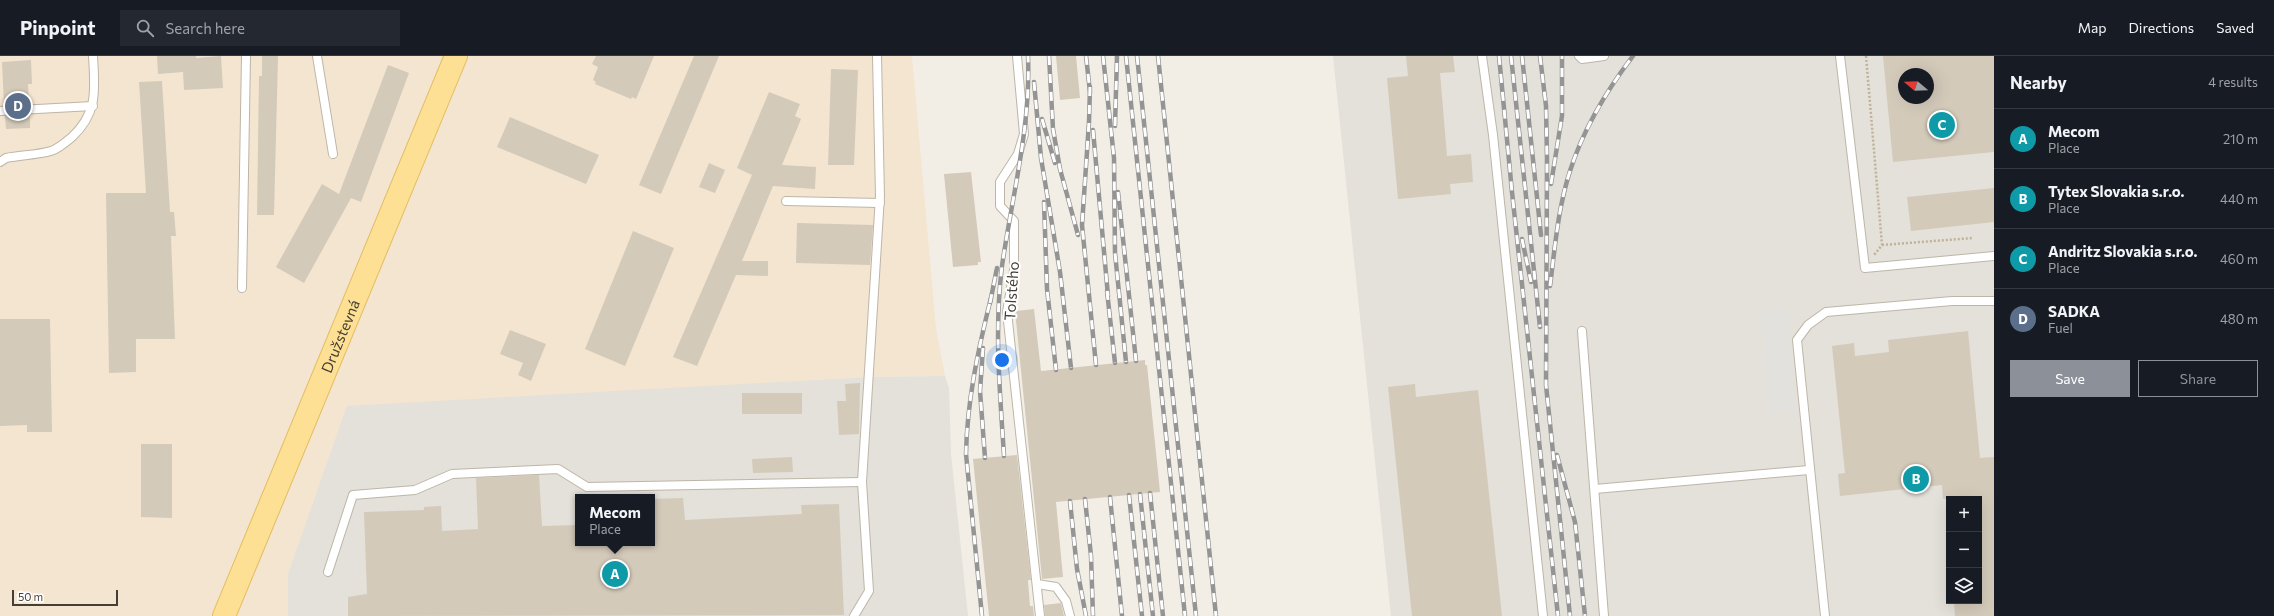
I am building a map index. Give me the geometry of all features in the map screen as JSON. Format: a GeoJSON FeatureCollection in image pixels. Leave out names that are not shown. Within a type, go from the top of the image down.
{"type":"FeatureCollection","features":[{"type":"Feature","properties":{"kind":"main road","name":"Družstevná"},"geometry":{"type":"LineString","coordinates":[[224,616],[456,56]]}},
{"type":"Feature","properties":{"kind":"lane"},"geometry":{"type":"LineString","coordinates":[[0,162],[6,158],[52,151],[68,141],[84,126],[93,106],[95,83],[93,56]]}},
{"type":"Feature","properties":{"kind":"lane"},"geometry":{"type":"LineString","coordinates":[[242,288],[246,56]]}},
{"type":"Feature","properties":{"kind":"lane"},"geometry":{"type":"LineString","coordinates":[[317,56],[333,154]]}},
{"type":"Feature","properties":{"kind":"lane"},"geometry":{"type":"LineString","coordinates":[[854,616],[869,591],[862,482],[880,203],[877,56]]}},
{"type":"Feature","properties":{"kind":"lane","name":"Tolstého"},"geometry":{"type":"LineString","coordinates":[[1017,56],[1024,134],[1018,154],[1000,182],[1000,206],[1014,221],[1014,270],[1007,312],[1040,616]]}},
{"type":"Feature","properties":{"kind":"lane"},"geometry":{"type":"LineString","coordinates":[[1482,56],[1494,135],[1543,616]]}},
{"type":"Feature","properties":{"kind":"lane"},"geometry":{"type":"LineString","coordinates":[[1579,56],[1582,59],[1604,56]]}},
{"type":"Feature","properties":{"kind":"lane"},"geometry":{"type":"LineString","coordinates":[[1840,56],[1865,268],[1994,256]]}},
{"type":"Feature","properties":{"kind":"lane"},"geometry":{"type":"LineString","coordinates":[[0,111],[93,106]]}},
{"type":"Feature","properties":{"kind":"lane"},"geometry":{"type":"LineString","coordinates":[[786,200],[880,203]]}},
{"type":"Feature","properties":{"kind":"lane"},"geometry":{"type":"LineString","coordinates":[[1825,616],[1797,340],[1808,325],[1826,312],[1952,301],[1994,301]]}},
{"type":"Feature","properties":{"kind":"lane"},"geometry":{"type":"LineString","coordinates":[[1582,331],[1604,616]]}},
{"type":"Feature","properties":{"kind":"lane"},"geometry":{"type":"LineString","coordinates":[[328,572],[353,494],[415,490],[452,474],[558,469],[587,487],[862,482]]}},
{"type":"Feature","properties":{"kind":"lane"},"geometry":{"type":"LineString","coordinates":[[1595,489],[1809,470]]}},
{"type":"Feature","properties":{"kind":"lane"},"geometry":{"type":"LineString","coordinates":[[1036,584],[1056,587],[1066,601],[1070,616]]}},
{"type":"Feature","properties":{"kind":"path"},"geometry":{"type":"LineString","coordinates":[[1865,268],[1882,245],[1866,56]]}},
{"type":"Feature","properties":{"kind":"path"},"geometry":{"type":"LineString","coordinates":[[1882,245],[1973,238]]}},
{"type":"Feature","properties":{"kind":"shaded area"},"geometry":{"type":"Polygon","coordinates":[[[0,56],[912,56],[936,329],[945,376],[869,377],[528,397],[288,574],[288,616],[0,616],[0,56]]]}},
{"type":"Feature","properties":{"kind":"shaded area"},"geometry":{"type":"Polygon","coordinates":[[[1333,56],[1994,56],[1994,616],[1391,616],[1333,56]]]}},
{"type":"Feature","properties":{"kind":"shaded area"},"geometry":{"type":"Polygon","coordinates":[[[1787,309],[1796,411],[1769,413],[1761,312],[1787,309]]]}},
{"type":"Feature","properties":{"kind":"shaded area"},"geometry":{"type":"Polygon","coordinates":[[[945,376],[949,388],[951,454],[968,616],[288,616],[288,574],[347,406],[869,377],[945,376]]]}},
{"type":"Feature","properties":{"kind":"building"},"geometry":{"type":"Polygon","coordinates":[[[157,56],[196,56],[196,58],[221,56],[223,88],[184,90],[183,72],[158,74],[157,56]]]}},
{"type":"Feature","properties":{"kind":"building"},"geometry":{"type":"Polygon","coordinates":[[[262,56],[278,56],[274,215],[257,215],[259,76],[262,76],[262,56]]]}},
{"type":"Feature","properties":{"kind":"building"},"geometry":{"type":"Polygon","coordinates":[[[596,56],[654,56],[636,99],[632,97],[631,99],[595,84],[596,82],[593,80],[598,67],[592,64],[596,56]]]}},
{"type":"Feature","properties":{"kind":"building"},"geometry":{"type":"Polygon","coordinates":[[[694,56],[719,56],[661,194],[639,185],[694,56]]]}},
{"type":"Feature","properties":{"kind":"building"},"geometry":{"type":"Polygon","coordinates":[[[1056,56],[1076,56],[1080,98],[1060,100],[1056,56]]]}},
{"type":"Feature","properties":{"kind":"building"},"geometry":{"type":"Polygon","coordinates":[[[1406,56],[1453,56],[1455,72],[1440,73],[1447,156],[1471,154],[1473,182],[1450,184],[1451,194],[1398,199],[1387,78],[1408,76],[1406,56]]]}},
{"type":"Feature","properties":{"kind":"building"},"geometry":{"type":"Polygon","coordinates":[[[1883,56],[1994,56],[1994,152],[1893,162],[1883,56]]]}},
{"type":"Feature","properties":{"kind":"building"},"geometry":{"type":"Polygon","coordinates":[[[31,60],[32,84],[28,84],[29,104],[4,105],[2,62],[31,60]]]}},
{"type":"Feature","properties":{"kind":"building"},"geometry":{"type":"Polygon","coordinates":[[[388,65],[409,73],[361,202],[351,198],[304,283],[276,267],[322,184],[339,194],[388,65]]]}},
{"type":"Feature","properties":{"kind":"building"},"geometry":{"type":"Polygon","coordinates":[[[831,69],[858,70],[854,165],[828,165],[831,69]]]}},
{"type":"Feature","properties":{"kind":"building"},"geometry":{"type":"Polygon","coordinates":[[[162,81],[170,212],[174,212],[176,236],[171,236],[175,339],[136,339],[136,372],[109,373],[106,193],[146,193],[139,82],[162,81]]]}},
{"type":"Feature","properties":{"kind":"building"},"geometry":{"type":"Polygon","coordinates":[[[769,92],[800,104],[795,116],[801,119],[782,165],[816,167],[815,189],[773,186],[742,261],[768,261],[768,276],[736,275],[697,366],[673,357],[752,175],[737,168],[769,92]]]}},
{"type":"Feature","properties":{"kind":"building"},"geometry":{"type":"Polygon","coordinates":[[[30,115],[30,128],[6,129],[5,116],[30,115]]]}},
{"type":"Feature","properties":{"kind":"building"},"geometry":{"type":"Polygon","coordinates":[[[510,117],[599,155],[586,184],[497,147],[510,117]]]}},
{"type":"Feature","properties":{"kind":"building"},"geometry":{"type":"Polygon","coordinates":[[[709,163],[725,170],[715,193],[699,187],[709,163]]]}},
{"type":"Feature","properties":{"kind":"building"},"geometry":{"type":"Polygon","coordinates":[[[971,172],[981,262],[978,262],[978,265],[953,267],[944,174],[971,172]]]}},
{"type":"Feature","properties":{"kind":"building"},"geometry":{"type":"Polygon","coordinates":[[[1994,188],[1994,222],[1911,231],[1907,197],[1994,188]]]}},
{"type":"Feature","properties":{"kind":"building"},"geometry":{"type":"Polygon","coordinates":[[[797,223],[873,225],[870,265],[796,263],[797,223]]]}},
{"type":"Feature","properties":{"kind":"building"},"geometry":{"type":"Polygon","coordinates":[[[633,231],[674,248],[625,366],[585,349],[633,231]]]}},
{"type":"Feature","properties":{"kind":"building"},"geometry":{"type":"Polygon","coordinates":[[[1034,309],[1041,371],[1145,360],[1145,365],[1147,365],[1160,492],[1056,502],[1063,577],[1042,579],[1015,311],[1034,309]]]}},
{"type":"Feature","properties":{"kind":"building"},"geometry":{"type":"Polygon","coordinates":[[[0,319],[50,319],[52,432],[27,432],[27,425],[0,426],[0,319]]]}},
{"type":"Feature","properties":{"kind":"building"},"geometry":{"type":"Polygon","coordinates":[[[510,330],[546,344],[531,381],[518,375],[523,363],[500,354],[510,330]]]}},
{"type":"Feature","properties":{"kind":"building"},"geometry":{"type":"Polygon","coordinates":[[[1968,331],[1980,458],[1994,457],[1994,616],[1955,616],[1954,604],[1982,604],[1982,496],[1946,496],[1946,499],[1943,499],[1942,485],[1840,496],[1838,474],[1845,473],[1832,346],[1854,343],[1855,356],[1889,352],[1888,340],[1968,331]]]}},
{"type":"Feature","properties":{"kind":"building"},"geometry":{"type":"Polygon","coordinates":[[[860,383],[859,434],[839,435],[837,401],[846,401],[845,384],[860,383]]]}},
{"type":"Feature","properties":{"kind":"building"},"geometry":{"type":"Polygon","coordinates":[[[1415,384],[1416,397],[1478,390],[1502,616],[1412,616],[1388,387],[1415,384]]]}},
{"type":"Feature","properties":{"kind":"building"},"geometry":{"type":"Polygon","coordinates":[[[742,393],[802,393],[802,414],[742,414],[742,393]]]}},
{"type":"Feature","properties":{"kind":"building"},"geometry":{"type":"Polygon","coordinates":[[[141,444],[172,444],[172,518],[141,517],[141,444]]]}},
{"type":"Feature","properties":{"kind":"building"},"geometry":{"type":"Polygon","coordinates":[[[1017,455],[1031,580],[1028,580],[1030,606],[1033,606],[1034,616],[989,616],[973,459],[1017,455]]]}},
{"type":"Feature","properties":{"kind":"building"},"geometry":{"type":"Polygon","coordinates":[[[792,457],[793,472],[753,473],[752,459],[792,457]]]}},
{"type":"Feature","properties":{"kind":"building"},"geometry":{"type":"Polygon","coordinates":[[[539,475],[542,526],[575,525],[575,546],[655,546],[655,499],[683,498],[685,520],[802,514],[801,505],[839,504],[844,615],[348,616],[348,597],[367,594],[364,512],[424,510],[424,507],[441,506],[442,531],[478,529],[476,478],[539,475]]]}},
{"type":"Feature","properties":{"kind":"building"},"geometry":{"type":"Polygon","coordinates":[[[1061,603],[1064,616],[1045,616],[1044,605],[1061,603]]]}},
{"type":"Feature","properties":{"kind":"railway"},"geometry":{"type":"LineString","coordinates":[[1004,456],[998,361],[998,314],[1002,266],[1024,135],[1027,109],[1028,56]]}},
{"type":"Feature","properties":{"kind":"railway"},"geometry":{"type":"LineString","coordinates":[[1049,56],[1053,129],[1060,169],[1078,235]]}},
{"type":"Feature","properties":{"kind":"railway"},"geometry":{"type":"LineString","coordinates":[[1086,56],[1090,92]]}},
{"type":"Feature","properties":{"kind":"railway"},"geometry":{"type":"LineString","coordinates":[[1103,56],[1114,158],[1115,253],[1126,362]]}},
{"type":"Feature","properties":{"kind":"railway"},"geometry":{"type":"LineString","coordinates":[[1115,126],[1117,56]]}},
{"type":"Feature","properties":{"kind":"railway"},"geometry":{"type":"LineString","coordinates":[[1126,56],[1185,616]]}},
{"type":"Feature","properties":{"kind":"railway"},"geometry":{"type":"LineString","coordinates":[[1137,56],[1196,616]]}},
{"type":"Feature","properties":{"kind":"railway"},"geometry":{"type":"LineString","coordinates":[[1158,56],[1216,616]]}},
{"type":"Feature","properties":{"kind":"railway"},"geometry":{"type":"LineString","coordinates":[[1499,56],[1512,192],[1558,616]]}},
{"type":"Feature","properties":{"kind":"railway"},"geometry":{"type":"LineString","coordinates":[[1511,56],[1540,327]]}},
{"type":"Feature","properties":{"kind":"railway"},"geometry":{"type":"LineString","coordinates":[[1522,56],[1541,235]]}},
{"type":"Feature","properties":{"kind":"railway"},"geometry":{"type":"LineString","coordinates":[[1540,56],[1546,106],[1547,159],[1546,385],[1570,616]]}},
{"type":"Feature","properties":{"kind":"railway"},"geometry":{"type":"LineString","coordinates":[[1551,184],[1562,116],[1562,56]]}},
{"type":"Feature","properties":{"kind":"railway"},"geometry":{"type":"LineString","coordinates":[[1550,286],[1560,213],[1566,185],[1575,156],[1605,97],[1633,56]]}},
{"type":"Feature","properties":{"kind":"railway"},"geometry":{"type":"LineString","coordinates":[[1034,82],[1041,158],[1060,272],[1071,368]]}},
{"type":"Feature","properties":{"kind":"railway"},"geometry":{"type":"LineString","coordinates":[[1090,87],[1082,225],[1096,365]]}},
{"type":"Feature","properties":{"kind":"railway"},"geometry":{"type":"LineString","coordinates":[[1042,119],[1055,163]]}},
{"type":"Feature","properties":{"kind":"railway"},"geometry":{"type":"LineString","coordinates":[[1093,130],[1108,296]]}},
{"type":"Feature","properties":{"kind":"railway"},"geometry":{"type":"LineString","coordinates":[[1118,192],[1136,361]]}},
{"type":"Feature","properties":{"kind":"railway"},"geometry":{"type":"LineString","coordinates":[[1044,202],[1047,289],[1056,370]]}},
{"type":"Feature","properties":{"kind":"railway"},"geometry":{"type":"LineString","coordinates":[[1522,239],[1531,282]]}},
{"type":"Feature","properties":{"kind":"railway"},"geometry":{"type":"LineString","coordinates":[[990,303],[997,268]]}},
{"type":"Feature","properties":{"kind":"railway"},"geometry":{"type":"LineString","coordinates":[[1107,291],[1115,363]]}},
{"type":"Feature","properties":{"kind":"railway"},"geometry":{"type":"LineString","coordinates":[[982,616],[966,454],[968,415],[974,376],[991,298]]}},
{"type":"Feature","properties":{"kind":"railway"},"geometry":{"type":"LineString","coordinates":[[983,348],[980,391],[985,458]]}},
{"type":"Feature","properties":{"kind":"railway"},"geometry":{"type":"LineString","coordinates":[[1557,455],[1575,522],[1585,616]]}},
{"type":"Feature","properties":{"kind":"railway"},"geometry":{"type":"LineString","coordinates":[[1150,493],[1163,616]]}},
{"type":"Feature","properties":{"kind":"railway"},"geometry":{"type":"LineString","coordinates":[[1140,494],[1153,616]]}},
{"type":"Feature","properties":{"kind":"railway"},"geometry":{"type":"LineString","coordinates":[[1129,495],[1142,616]]}},
{"type":"Feature","properties":{"kind":"railway"},"geometry":{"type":"LineString","coordinates":[[1110,497],[1122,616]]}},
{"type":"Feature","properties":{"kind":"railway"},"geometry":{"type":"LineString","coordinates":[[1085,499],[1091,556],[1093,616]]}},
{"type":"Feature","properties":{"kind":"railway"},"geometry":{"type":"LineString","coordinates":[[1070,501],[1077,569],[1086,616]]}},
{"type":"Feature","properties":{"kind":"place","name":"SADKA"},"geometry":{"type":"Point","coordinates":[18,106]}},
{"type":"Feature","properties":{"kind":"place","name":"Andritz Slovakia s.r.o."},"geometry":{"type":"Point","coordinates":[1942,125]}},
{"type":"Feature","properties":{"kind":"place","name":"Tytex Slovakia s.r.o."},"geometry":{"type":"Point","coordinates":[1916,479]}},
{"type":"Feature","properties":{"kind":"place","name":"Mecom"},"geometry":{"type":"Point","coordinates":[615,574]}}]}
